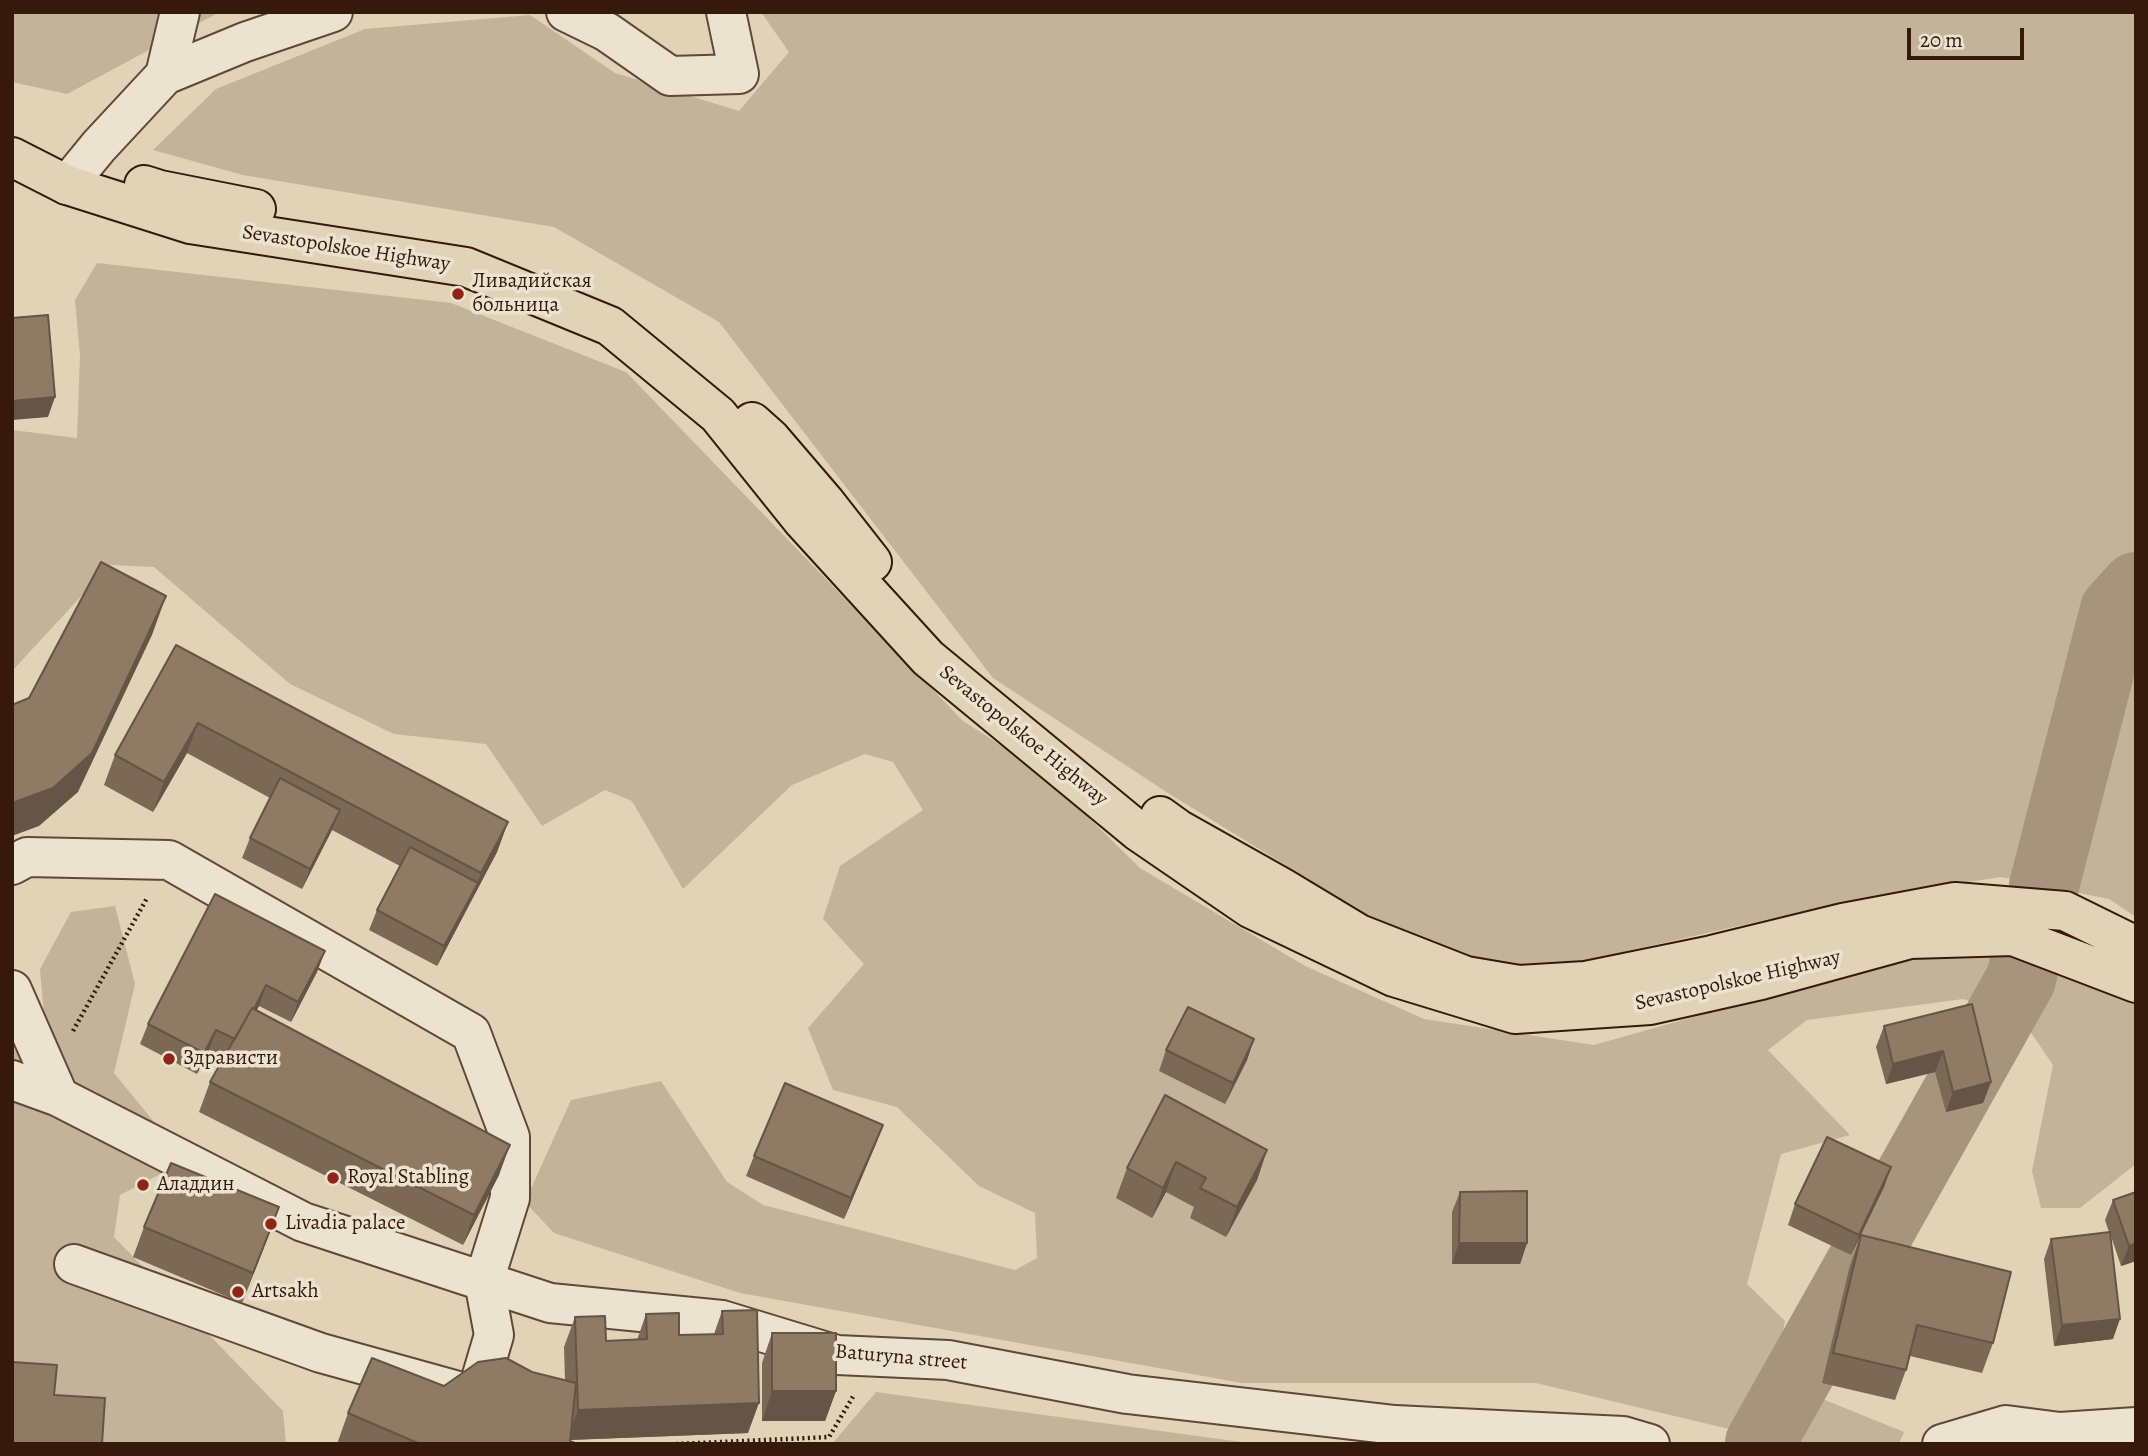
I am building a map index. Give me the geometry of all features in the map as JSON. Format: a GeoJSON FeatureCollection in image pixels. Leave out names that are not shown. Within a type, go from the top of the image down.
{"type":"FeatureCollection","features":[{"type":"Feature","properties":{"kind":"main road","name":"Sevastopolskoe Highway"},"geometry":{"type":"LineString","coordinates":[[12,157],[75,175],[190,224],[466,267],[610,326],[718,415],[803,521],[928,658],[1139,832],[1250,908],[1394,977],[1515,1014],[1650,1005],[1761,980],[1910,939],[2013,936],[2136,983]]}},
{"type":"Feature","properties":{"kind":"main road"},"geometry":{"type":"LineString","coordinates":[[75,175],[507,257],[580,288],[658,339],[771,439],[948,651],[1081,758],[1178,829],[1359,934],[1466,976],[1519,985],[1585,981],[1712,955],[1843,923],[1955,902],[2065,911],[2136,946]]}},
{"type":"Feature","properties":{"kind":"street"},"geometry":{"type":"LineString","coordinates":[[165,75],[180,12]]}},
{"type":"Feature","properties":{"kind":"street"},"geometry":{"type":"LineString","coordinates":[[75,175],[165,75],[245,42],[333,12]]}},
{"type":"Feature","properties":{"kind":"street"},"geometry":{"type":"LineString","coordinates":[[566,12],[607,33],[670,76],[739,74],[726,12]]}},
{"type":"Feature","properties":{"kind":"street"},"geometry":{"type":"LineString","coordinates":[[12,865],[27,857],[169,860],[471,1033],[510,1137],[510,1198],[484,1281],[494,1335],[476,1396],[321,1353],[74,1264]]}},
{"type":"Feature","properties":{"kind":"street"},"geometry":{"type":"LineString","coordinates":[[12,989],[40,1084]]}},
{"type":"Feature","properties":{"kind":"street","name":"Baturyna street"},"geometry":{"type":"LineString","coordinates":[[40,1084],[303,1222],[550,1303],[722,1320],[837,1355],[948,1360],[1127,1394],[1395,1425],[1623,1436],[1650,1444]]}},
{"type":"Feature","properties":{"kind":"street"},"geometry":{"type":"LineString","coordinates":[[1942,1444],[2006,1425],[2060,1432],[2136,1427]]}},
{"type":"Feature","properties":{"kind":"path"},"geometry":{"type":"LineString","coordinates":[[40,1084],[169,860]]}},
{"type":"Feature","properties":{"kind":"path"},"geometry":{"type":"LineString","coordinates":[[676,1444],[829,1437],[877,1356]]}},
{"type":"Feature","properties":{"kind":"shaded area"},"geometry":{"type":"Polygon","coordinates":[[[12,12],[226,12],[216,14],[67,94],[12,82],[12,12]]]}},
{"type":"Feature","properties":{"kind":"shaded area"},"geometry":{"type":"Polygon","coordinates":[[[761,12],[2136,12],[2136,917],[2109,899],[2001,877],[1858,899],[1543,970],[1449,955],[1396,933],[1168,793],[993,678],[719,322],[554,227],[243,175],[153,150],[216,89],[365,29],[530,15],[615,73],[739,111],[789,52],[761,12]]]}},
{"type":"Feature","properties":{"kind":"shaded area"},"geometry":{"type":"Polygon","coordinates":[[[97,263],[451,303],[626,372],[963,721],[1041,771],[1140,868],[1305,966],[1424,1019],[1594,1045],[1939,948],[2063,954],[2136,993],[2136,1164],[2080,1208],[2041,1208],[2032,1171],[2053,1065],[2019,1015],[1963,999],[1807,1020],[1768,1050],[1850,1135],[1781,1154],[1747,1284],[1785,1321],[1773,1379],[1904,1432],[1899,1444],[1792,1444],[1536,1383],[1242,1383],[740,1293],[554,1233],[525,1202],[571,1100],[661,1081],[727,1182],[763,1205],[1015,1270],[1037,1258],[1035,1213],[979,1186],[897,1107],[833,1090],[808,1028],[864,964],[823,919],[840,866],[923,810],[893,762],[865,754],[792,785],[683,889],[632,801],[605,790],[542,826],[486,744],[394,734],[290,684],[154,567],[110,565],[12,671],[12,430],[77,438],[80,355],[75,300],[97,263]]]}},
{"type":"Feature","properties":{"kind":"shaded area"},"geometry":{"type":"Polygon","coordinates":[[[115,906],[135,984],[114,1073],[186,1161],[120,1195],[114,1237],[283,1411],[286,1444],[93,1444],[12,1392],[12,1048],[49,1074],[40,969],[71,912],[115,906]]]}},
{"type":"Feature","properties":{"kind":"shaded area"},"geometry":{"type":"Polygon","coordinates":[[[876,1392],[1256,1444],[832,1444],[876,1392]]]}},
{"type":"Feature","properties":{"kind":"building"},"geometry":{"type":"Polygon","coordinates":[[[48,315],[55,397],[12,401],[12,318],[48,315]]]}},
{"type":"Feature","properties":{"kind":"building"},"geometry":{"type":"Polygon","coordinates":[[[101,562],[166,596],[92,753],[53,788],[12,803],[12,705],[29,698],[101,562]]]}},
{"type":"Feature","properties":{"kind":"building"},"geometry":{"type":"Polygon","coordinates":[[[176,645],[508,822],[481,873],[198,723],[164,782],[115,755],[176,645]]]}},
{"type":"Feature","properties":{"kind":"building"},"geometry":{"type":"Polygon","coordinates":[[[280,778],[340,810],[310,869],[250,838],[280,778]]]}},
{"type":"Feature","properties":{"kind":"building"},"geometry":{"type":"Polygon","coordinates":[[[410,847],[478,883],[444,946],[377,910],[410,847]]]}},
{"type":"Feature","properties":{"kind":"building"},"geometry":{"type":"Polygon","coordinates":[[[215,894],[325,951],[298,1002],[266,985],[235,1039],[216,1030],[204,1053],[148,1024],[215,894]]]}},
{"type":"Feature","properties":{"kind":"building"},"geometry":{"type":"Polygon","coordinates":[[[1972,1004],[1991,1082],[1953,1092],[1943,1051],[1893,1064],[1884,1026],[1972,1004]]]}},
{"type":"Feature","properties":{"kind":"building"},"geometry":{"type":"Polygon","coordinates":[[[1188,1007],[1254,1039],[1233,1083],[1166,1050],[1188,1007]]]}},
{"type":"Feature","properties":{"kind":"building"},"geometry":{"type":"Polygon","coordinates":[[[252,1008],[510,1145],[474,1215],[210,1082],[252,1008]]]}},
{"type":"Feature","properties":{"kind":"building"},"geometry":{"type":"Polygon","coordinates":[[[785,1083],[883,1125],[851,1198],[754,1156],[785,1083]]]}},
{"type":"Feature","properties":{"kind":"building"},"geometry":{"type":"Polygon","coordinates":[[[1165,1095],[1267,1150],[1237,1207],[1200,1188],[1206,1178],[1176,1162],[1163,1188],[1127,1168],[1165,1095]]]}},
{"type":"Feature","properties":{"kind":"building"},"geometry":{"type":"Polygon","coordinates":[[[1827,1137],[1891,1167],[1859,1235],[1795,1204],[1827,1137]]]}},
{"type":"Feature","properties":{"kind":"building"},"geometry":{"type":"Polygon","coordinates":[[[171,1163],[279,1207],[253,1273],[144,1227],[171,1163]]]}},
{"type":"Feature","properties":{"kind":"building"},"geometry":{"type":"Polygon","coordinates":[[[1527,1191],[1527,1243],[1459,1243],[1460,1192],[1527,1191]]]}},
{"type":"Feature","properties":{"kind":"building"},"geometry":{"type":"Polygon","coordinates":[[[2136,1192],[2136,1243],[2129,1246],[2113,1200],[2136,1192]]]}},
{"type":"Feature","properties":{"kind":"building"},"geometry":{"type":"Polygon","coordinates":[[[2110,1232],[2120,1319],[2062,1325],[2051,1239],[2110,1232]]]}},
{"type":"Feature","properties":{"kind":"building"},"geometry":{"type":"Polygon","coordinates":[[[1861,1235],[2011,1272],[1993,1343],[1917,1325],[1906,1370],[1833,1353],[1861,1235]]]}},
{"type":"Feature","properties":{"kind":"building"},"geometry":{"type":"Polygon","coordinates":[[[757,1310],[759,1403],[578,1410],[575,1317],[605,1316],[606,1341],[647,1339],[646,1314],[679,1313],[679,1335],[723,1334],[722,1311],[757,1310]]]}},
{"type":"Feature","properties":{"kind":"building"},"geometry":{"type":"Polygon","coordinates":[[[772,1333],[836,1333],[836,1391],[772,1391],[772,1333]]]}},
{"type":"Feature","properties":{"kind":"building"},"geometry":{"type":"Polygon","coordinates":[[[372,1358],[444,1386],[478,1362],[506,1358],[532,1372],[576,1383],[570,1441],[577,1444],[420,1444],[348,1413],[372,1358]]]}},
{"type":"Feature","properties":{"kind":"building"},"geometry":{"type":"Polygon","coordinates":[[[12,1362],[57,1365],[54,1395],[105,1398],[102,1444],[12,1444],[12,1362]]]}},
{"type":"Feature","properties":{"kind":"waterway"},"geometry":{"type":"LineString","coordinates":[[2044,886],[2115,610],[2136,587]]}},
{"type":"Feature","properties":{"kind":"waterway"},"geometry":{"type":"LineString","coordinates":[[1760,1443],[2021,979],[2024,966]]}},
{"type":"Feature","properties":{"kind":"place","name":"Ливадийская больница"},"geometry":{"type":"Point","coordinates":[458,294]}},
{"type":"Feature","properties":{"kind":"place","name":"Здрависти"},"geometry":{"type":"Point","coordinates":[169,1059]}},
{"type":"Feature","properties":{"kind":"place","name":"Royal Stabling"},"geometry":{"type":"Point","coordinates":[333,1178]}},
{"type":"Feature","properties":{"kind":"place","name":"Аладдин"},"geometry":{"type":"Point","coordinates":[143,1185]}},
{"type":"Feature","properties":{"kind":"place","name":"Livadia palace"},"geometry":{"type":"Point","coordinates":[271,1224]}},
{"type":"Feature","properties":{"kind":"place","name":"Artsakh"},"geometry":{"type":"Point","coordinates":[238,1292]}}]}
